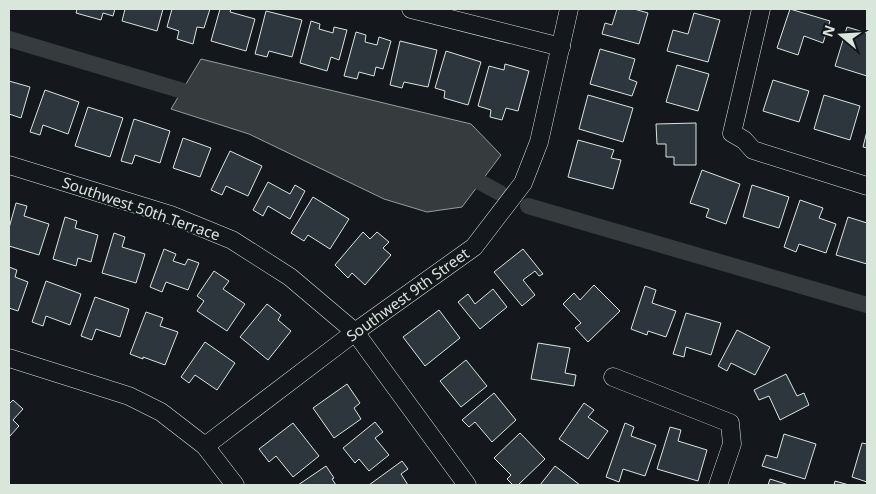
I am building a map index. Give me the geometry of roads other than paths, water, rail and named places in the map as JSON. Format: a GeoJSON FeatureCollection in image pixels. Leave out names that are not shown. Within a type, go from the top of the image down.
{"type":"FeatureCollection","features":[{"type":"Feature","properties":{"kind":"street"},"geometry":{"type":"LineString","coordinates":[[411,9],[561,47]]}},
{"type":"Feature","properties":{"kind":"street","name":"Southwest 9th Street"},"geometry":{"type":"LineString","coordinates":[[205,446],[354,332],[474,247],[523,183],[539,142],[569,9]]}},
{"type":"Feature","properties":{"kind":"street"},"geometry":{"type":"LineString","coordinates":[[761,9],[732,133],[744,140],[753,150],[867,186]]}},
{"type":"Feature","properties":{"kind":"street","name":"Southwest 50th Terrace"},"geometry":{"type":"LineString","coordinates":[[9,165],[171,215],[232,240],[290,277],[354,332],[468,485]]}},
{"type":"Feature","properties":{"kind":"street"},"geometry":{"type":"LineString","coordinates":[[9,358],[129,396],[161,412],[205,446],[235,485]]}},
{"type":"Feature","properties":{"kind":"street"},"geometry":{"type":"LineString","coordinates":[[613,377],[730,423],[732,444],[718,485]]}},
{"type":"Feature","properties":{"kind":"waterway"},"geometry":{"type":"LineString","coordinates":[[9,39],[203,97]]}},
{"type":"Feature","properties":{"kind":"waterway"},"geometry":{"type":"LineString","coordinates":[[461,174],[469,176],[500,193]]}},
{"type":"Feature","properties":{"kind":"waterway"},"geometry":{"type":"LineString","coordinates":[[528,206],[867,305]]}}]}
